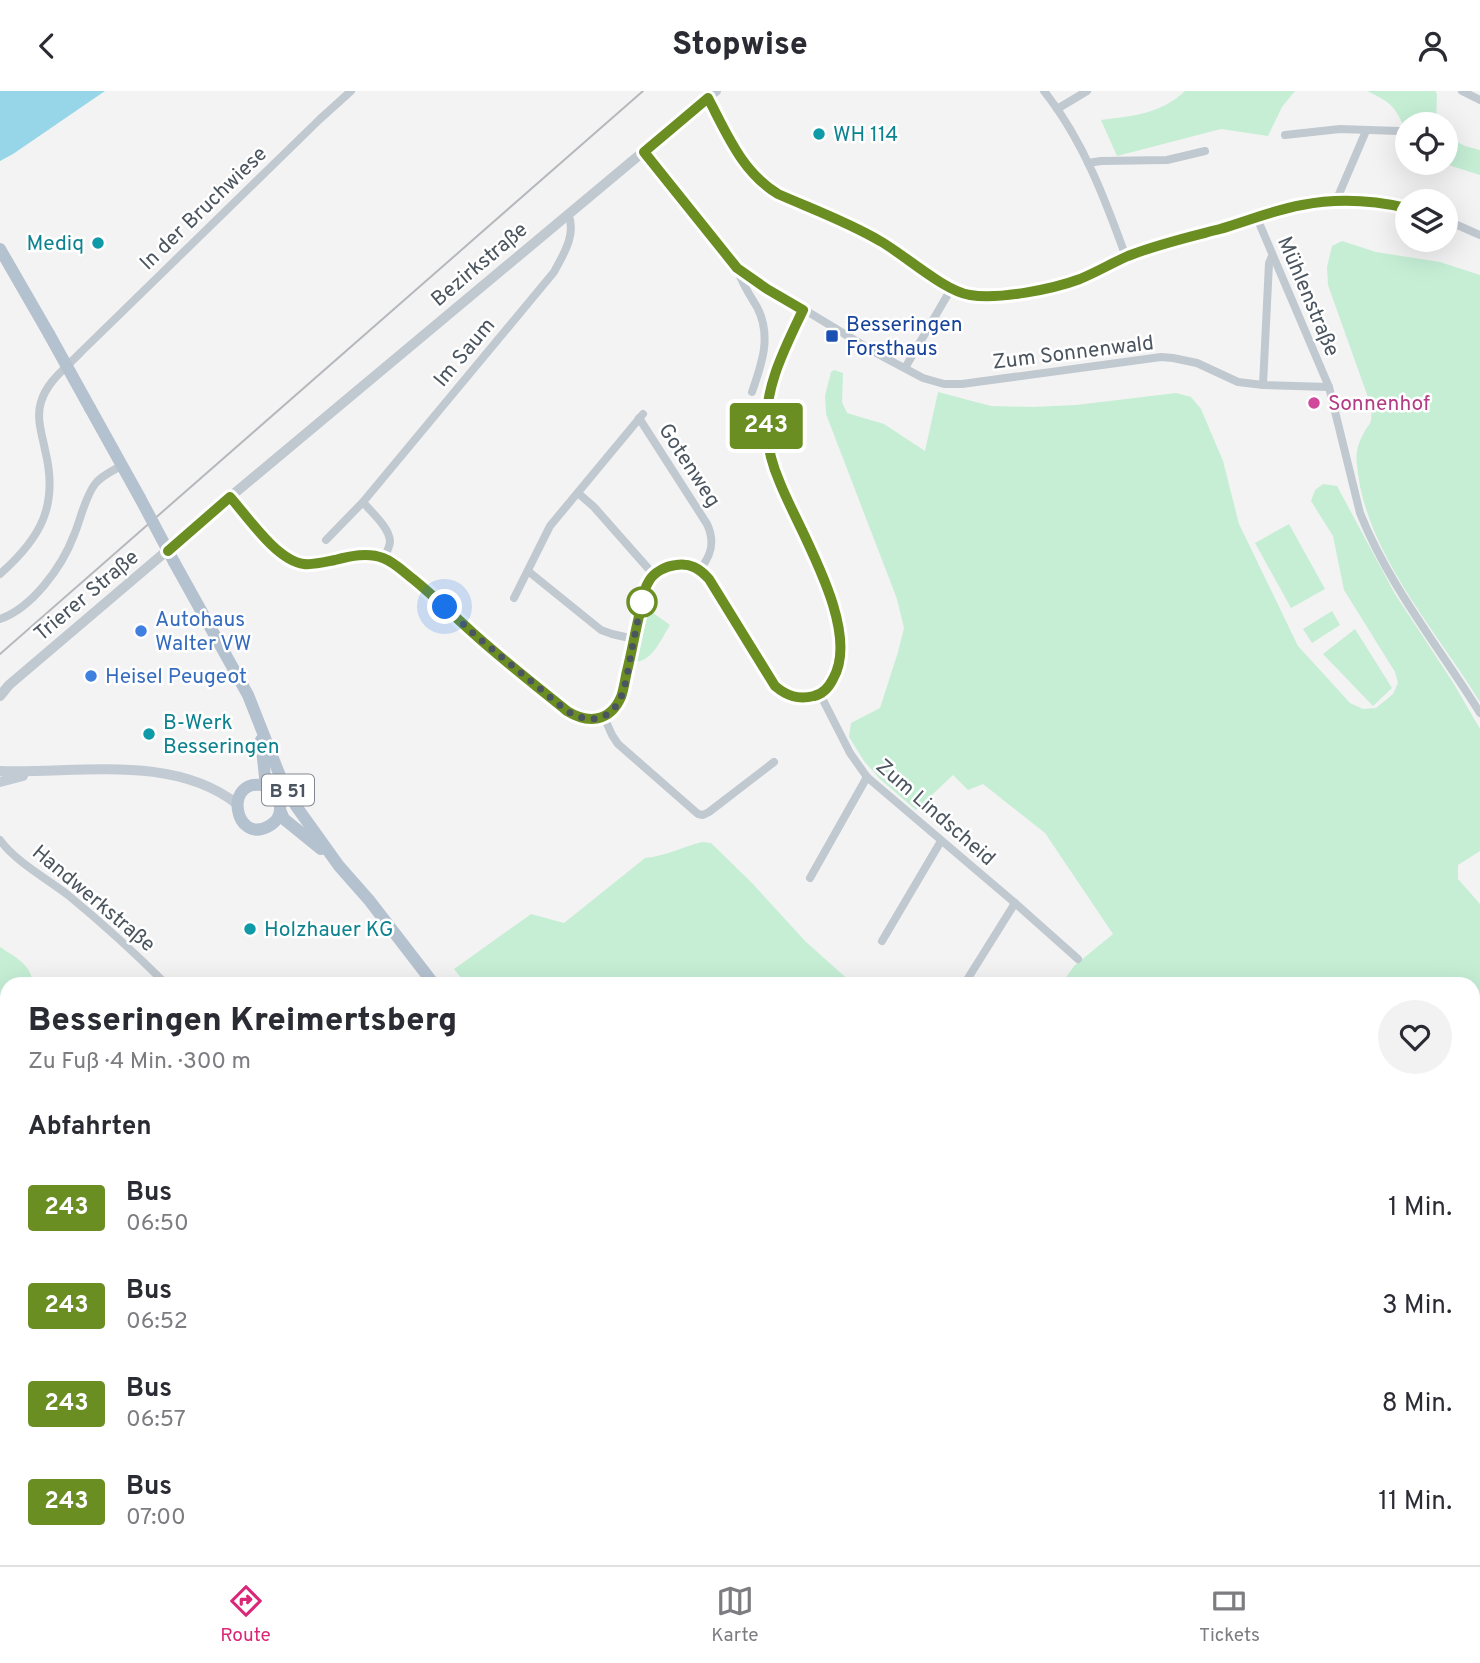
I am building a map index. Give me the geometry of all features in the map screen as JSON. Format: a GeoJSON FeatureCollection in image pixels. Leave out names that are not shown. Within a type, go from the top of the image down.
{"type":"FeatureCollection","features":[{"type":"Feature","properties":{"kind":"main road","name":"B 51"},"geometry":{"type":"LineString","coordinates":[[1,252],[49,334],[253,706],[286,788],[339,866]]}},
{"type":"Feature","properties":{"kind":"main road","name":"B 51"},"geometry":{"type":"LineString","coordinates":[[253,706],[263,755],[262,786]]}},
{"type":"Feature","properties":{"kind":"main road"},"geometry":{"type":"LineString","coordinates":[[53,771],[0,781],[0,770],[136,770],[187,779],[239,798]]}},
{"type":"Feature","properties":{"kind":"main road"},"geometry":{"type":"LineString","coordinates":[[262,786],[277,795],[280,810],[272,824],[260,829],[246,825],[238,814],[239,798],[250,787],[262,786]]}},
{"type":"Feature","properties":{"kind":"main road","name":"B 51"},"geometry":{"type":"LineString","coordinates":[[280,810],[284,819],[339,866],[369,899],[428,977]]}},
{"type":"Feature","properties":{"kind":"main road","name":"B 51"},"geometry":{"type":"LineString","coordinates":[[272,824],[279,824],[311,841]]}},
{"type":"Feature","properties":{"kind":"street","name":"In der Bruchwiese"},"geometry":{"type":"LineString","coordinates":[[0,574],[32,541],[42,523],[50,490],[50,471],[38,417],[48,386],[351,91]]}},
{"type":"Feature","properties":{"kind":"street"},"geometry":{"type":"LineString","coordinates":[[1044,91],[1088,163],[1126,257]]}},
{"type":"Feature","properties":{"kind":"street"},"geometry":{"type":"LineString","coordinates":[[1057,109],[1087,91]]}},
{"type":"Feature","properties":{"kind":"street"},"geometry":{"type":"LineString","coordinates":[[1462,91],[1480,100]]}},
{"type":"Feature","properties":{"kind":"street","name":"Bezirkstraße"},"geometry":{"type":"LineString","coordinates":[[230,497],[712,94]]}},
{"type":"Feature","properties":{"kind":"street","name":"Mühlenstraße"},"geometry":{"type":"LineString","coordinates":[[712,94],[736,151],[758,180],[778,194],[868,234],[951,289],[969,295],[1024,292],[1077,280],[1126,257],[1300,205],[1336,201],[1383,202],[1395,205]]}},
{"type":"Feature","properties":{"kind":"street"},"geometry":{"type":"LineString","coordinates":[[1285,135],[1340,129],[1395,131]]}},
{"type":"Feature","properties":{"kind":"street"},"geometry":{"type":"LineString","coordinates":[[1336,201],[1366,131]]}},
{"type":"Feature","properties":{"kind":"street"},"geometry":{"type":"LineString","coordinates":[[1088,163],[1101,160],[1167,160],[1205,151]]}},
{"type":"Feature","properties":{"kind":"street","name":"Zum Sonnenwald"},"geometry":{"type":"LineString","coordinates":[[644,152],[737,268],[767,289],[876,353],[931,381],[953,384],[1135,360],[1173,358],[1196,363],[1238,382],[1329,387]]}},
{"type":"Feature","properties":{"kind":"street","name":"Im Saum"},"geometry":{"type":"LineString","coordinates":[[326,540],[362,502],[554,272],[572,229],[568,214]]}},
{"type":"Feature","properties":{"kind":"street","name":"Mühlenstraße"},"geometry":{"type":"LineString","coordinates":[[1257,218],[1329,387]]}},
{"type":"Feature","properties":{"kind":"street"},"geometry":{"type":"LineString","coordinates":[[1458,225],[1480,235]]}},
{"type":"Feature","properties":{"kind":"street"},"geometry":{"type":"LineString","coordinates":[[1263,385],[1269,263],[1272,256]]}},
{"type":"Feature","properties":{"kind":"street","name":"Zum Sonnenwald"},"geometry":{"type":"LineString","coordinates":[[737,268],[761,316],[765,330],[763,360],[752,392]]}},
{"type":"Feature","properties":{"kind":"street"},"geometry":{"type":"LineString","coordinates":[[905,368],[951,289]]}},
{"type":"Feature","properties":{"kind":"street"},"geometry":{"type":"LineString","coordinates":[[230,497],[285,557],[295,562],[315,564],[363,555],[384,558],[419,584],[475,635],[567,711],[582,719],[604,716],[615,707],[621,697],[649,581],[663,568],[676,565],[690,565],[700,569],[718,592],[775,686],[792,697],[811,697],[820,694],[837,672],[840,660],[839,625],[824,580],[779,482],[768,446],[766,427],[768,396],[803,310]]}},
{"type":"Feature","properties":{"kind":"street"},"geometry":{"type":"LineString","coordinates":[[1329,387],[1360,513],[1375,547],[1398,588],[1480,713]]}},
{"type":"Feature","properties":{"kind":"street","name":"Gotenweg"},"geometry":{"type":"LineString","coordinates":[[514,599],[550,526],[641,416],[712,534],[710,555],[700,569]]}},
{"type":"Feature","properties":{"kind":"street"},"geometry":{"type":"LineString","coordinates":[[0,619],[23,607],[43,586],[73,538],[95,483],[121,465]]}},
{"type":"Feature","properties":{"kind":"street"},"geometry":{"type":"LineString","coordinates":[[578,493],[594,507],[654,575]]}},
{"type":"Feature","properties":{"kind":"street","name":"Trierer Straße"},"geometry":{"type":"LineString","coordinates":[[0,696],[9,685],[230,497]]}},
{"type":"Feature","properties":{"kind":"street"},"geometry":{"type":"LineString","coordinates":[[362,502],[378,520],[390,541],[384,558]]}},
{"type":"Feature","properties":{"kind":"street"},"geometry":{"type":"LineString","coordinates":[[528,571],[601,630],[634,639]]}},
{"type":"Feature","properties":{"kind":"street","name":"Zum Lindscheid"},"geometry":{"type":"LineString","coordinates":[[820,694],[850,753],[867,777],[1078,959]]}},
{"type":"Feature","properties":{"kind":"street"},"geometry":{"type":"LineString","coordinates":[[604,716],[618,744],[698,814],[709,812],[775,762]]}},
{"type":"Feature","properties":{"kind":"street"},"geometry":{"type":"LineString","coordinates":[[810,878],[867,777]]}},
{"type":"Feature","properties":{"kind":"street","name":"Handwerkstraße"},"geometry":{"type":"LineString","coordinates":[[0,840],[130,947],[159,977]]}},
{"type":"Feature","properties":{"kind":"street"},"geometry":{"type":"LineString","coordinates":[[882,941],[941,841]]}},
{"type":"Feature","properties":{"kind":"street"},"geometry":{"type":"LineString","coordinates":[[969,977],[1015,903]]}},
{"type":"Feature","properties":{"kind":"green space"},"geometry":{"type":"Polygon","coordinates":[[[1185,91],[1295,91],[1282,107],[1268,136],[1221,129],[1117,156],[1101,120],[1156,109],[1185,91]]]}},
{"type":"Feature","properties":{"kind":"green space"},"geometry":{"type":"Polygon","coordinates":[[[1367,91],[1435,91],[1436,112],[1396,112],[1383,99],[1367,91]]]}},
{"type":"Feature","properties":{"kind":"green space"},"geometry":{"type":"Polygon","coordinates":[[[1458,142],[1480,150],[1480,175],[1458,168],[1458,142]]]}},
{"type":"Feature","properties":{"kind":"green space"},"geometry":{"type":"Polygon","coordinates":[[[1342,241],[1376,252],[1440,262],[1480,275],[1480,702],[1387,559],[1362,497],[1357,455],[1360,442],[1371,421],[1371,407],[1328,285],[1327,267],[1332,246],[1342,241]]]}},
{"type":"Feature","properties":{"kind":"green space"},"geometry":{"type":"Polygon","coordinates":[[[834,370],[843,373],[842,402],[847,413],[884,424],[925,451],[938,392],[991,406],[1033,407],[1076,405],[1176,393],[1191,397],[1201,409],[1223,461],[1239,524],[1298,646],[1350,703],[1363,709],[1376,708],[1393,694],[1398,683],[1395,672],[1344,590],[1333,536],[1311,501],[1315,490],[1323,484],[1337,486],[1395,594],[1480,729],[1480,851],[1458,865],[1458,879],[1480,904],[1480,977],[1066,977],[1074,966],[1113,934],[1045,833],[983,784],[968,790],[953,775],[916,810],[880,779],[864,761],[849,737],[851,723],[880,708],[904,628],[897,599],[826,414],[825,396],[831,372],[834,370]]]}},
{"type":"Feature","properties":{"kind":"green space"},"geometry":{"type":"Polygon","coordinates":[[[1289,524],[1325,589],[1291,608],[1255,543],[1289,524]]]}},
{"type":"Feature","properties":{"kind":"green space"},"geometry":{"type":"Polygon","coordinates":[[[649,610],[670,625],[652,654],[635,662],[649,610]]]}},
{"type":"Feature","properties":{"kind":"green space"},"geometry":{"type":"Polygon","coordinates":[[[1332,611],[1340,625],[1312,643],[1303,629],[1332,611]]]}},
{"type":"Feature","properties":{"kind":"green space"},"geometry":{"type":"Polygon","coordinates":[[[1355,629],[1392,688],[1373,706],[1323,654],[1355,629]]]}},
{"type":"Feature","properties":{"kind":"green space"},"geometry":{"type":"Polygon","coordinates":[[[702,842],[711,843],[805,941],[845,977],[460,977],[454,969],[531,914],[564,923],[645,858],[702,842]]]}},
{"type":"Feature","properties":{"kind":"green space"},"geometry":{"type":"Polygon","coordinates":[[[0,947],[26,966],[32,977],[0,977],[0,947]]]}},
{"type":"Feature","properties":{"kind":"water"},"geometry":{"type":"Polygon","coordinates":[[[0,91],[105,91],[0,161],[0,91]]]}},
{"type":"Feature","properties":{"kind":"railway"},"geometry":{"type":"LineString","coordinates":[[0,654],[643,91]]}},
{"type":"Feature","properties":{"kind":"bus line","name":"243"},"geometry":{"type":"LineString","coordinates":[[168,551],[230,497],[268,540],[285,557],[295,562],[315,564],[363,555],[384,558],[419,584],[475,635],[567,711],[582,719],[597,719],[610,713],[621,697],[649,581],[663,568],[690,565],[700,569],[709,579],[775,686],[792,697],[811,697],[826,689],[837,672],[841,646],[839,625],[824,580],[779,482],[768,446],[766,427],[768,396],[803,310],[737,268],[644,152],[708,98],[736,151],[749,170],[767,187],[868,234],[951,289],[969,295],[990,296],[1055,286],[1077,280],[1145,250],[1300,205],[1336,201],[1383,202],[1395,205]]}},
{"type":"Feature","properties":{"kind":"place","name":"WH 114"},"geometry":{"type":"Point","coordinates":[819,134]}},
{"type":"Feature","properties":{"kind":"place","name":"Mediq"},"geometry":{"type":"Point","coordinates":[98,243]}},
{"type":"Feature","properties":{"kind":"place","name":"Besseringen Forsthaus"},"geometry":{"type":"Point","coordinates":[832,336]}},
{"type":"Feature","properties":{"kind":"place","name":"Sonnenhof"},"geometry":{"type":"Point","coordinates":[1314,403]}},
{"type":"Feature","properties":{"kind":"place","name":"Autohaus Walter VW"},"geometry":{"type":"Point","coordinates":[141,631]}},
{"type":"Feature","properties":{"kind":"place","name":"Heisel Peugeot"},"geometry":{"type":"Point","coordinates":[91,676]}},
{"type":"Feature","properties":{"kind":"place","name":"B-Werk Besseringen"},"geometry":{"type":"Point","coordinates":[149,734]}},
{"type":"Feature","properties":{"kind":"place","name":"Holzhauer KG"},"geometry":{"type":"Point","coordinates":[250,929]}},
{"type":"Feature","properties":{"kind":"route"},"geometry":{"type":"LineString","coordinates":[[445,607],[567,711],[582,719],[597,719],[610,713],[621,697],[642,602]]}}]}
